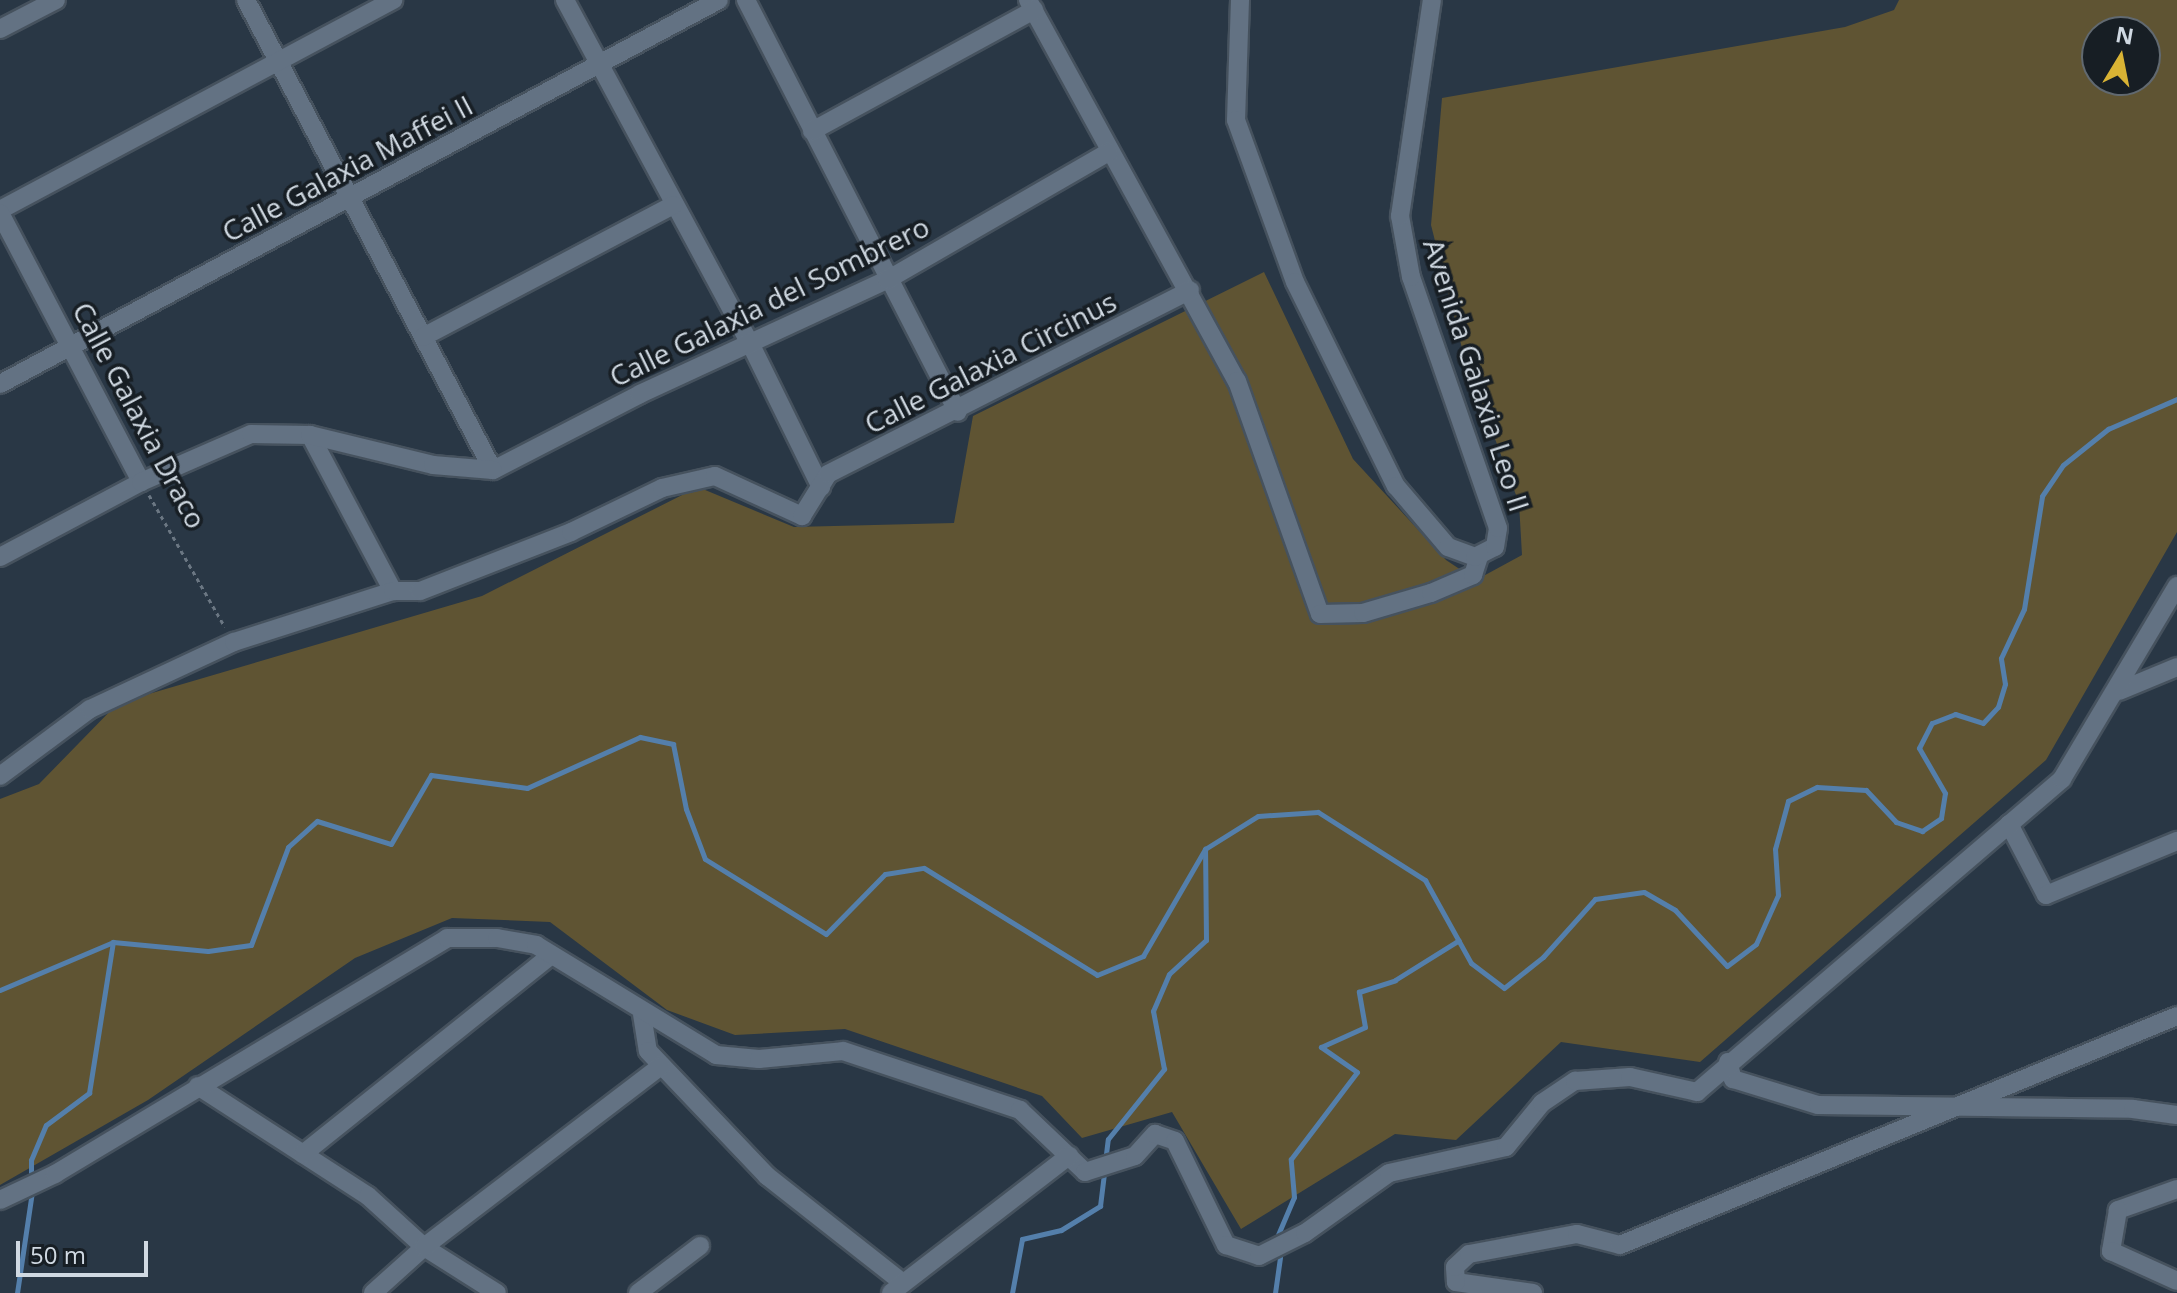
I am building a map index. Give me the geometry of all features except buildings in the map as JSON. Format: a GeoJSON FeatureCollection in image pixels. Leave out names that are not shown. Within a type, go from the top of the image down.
{"type":"FeatureCollection","features":[{"type":"Feature","properties":{"kind":"street"},"geometry":{"type":"LineString","coordinates":[[0,29],[56,0]]}},
{"type":"Feature","properties":{"kind":"street"},"geometry":{"type":"LineString","coordinates":[[246,0],[493,470]]}},
{"type":"Feature","properties":{"kind":"street"},"geometry":{"type":"LineString","coordinates":[[0,211],[393,0]]}},
{"type":"Feature","properties":{"kind":"street"},"geometry":{"type":"LineString","coordinates":[[565,0],[750,343],[821,487]]}},
{"type":"Feature","properties":{"kind":"street","name":"Calle Galaxia Maffei II"},"geometry":{"type":"LineString","coordinates":[[0,384],[719,0]]}},
{"type":"Feature","properties":{"kind":"street"},"geometry":{"type":"LineString","coordinates":[[746,0],[887,280],[958,412]]}},
{"type":"Feature","properties":{"kind":"street"},"geometry":{"type":"LineString","coordinates":[[812,131],[1031,5],[1109,152],[1190,290],[1237,381],[1320,614],[1363,613],[1431,593],[1473,575],[1479,556],[1448,547],[1396,486],[1295,282],[1236,120],[1240,0]]}},
{"type":"Feature","properties":{"kind":"street","name":"Avenida Galaxia Leo II"},"geometry":{"type":"LineString","coordinates":[[1432,0],[1400,216],[1411,277],[1498,528],[1495,547],[1479,556]]}},
{"type":"Feature","properties":{"kind":"street","name":"Calle Galaxia del Sombrero"},"geometry":{"type":"LineString","coordinates":[[493,470],[750,343],[887,280],[1109,152]]}},
{"type":"Feature","properties":{"kind":"street"},"geometry":{"type":"LineString","coordinates":[[423,337],[673,205]]}},
{"type":"Feature","properties":{"kind":"street","name":"Calle Galaxia Draco"},"geometry":{"type":"LineString","coordinates":[[0,211],[141,482]]}},
{"type":"Feature","properties":{"kind":"street","name":"Calle Galaxia Circinus"},"geometry":{"type":"LineString","coordinates":[[393,591],[420,591],[571,532],[662,488],[715,476],[802,516],[828,474],[958,412],[1190,290]]}},
{"type":"Feature","properties":{"kind":"street"},"geometry":{"type":"LineString","coordinates":[[0,557],[141,482],[251,434],[310,435],[433,465],[493,470]]}},
{"type":"Feature","properties":{"kind":"street"},"geometry":{"type":"LineString","coordinates":[[0,776],[90,709],[234,642],[393,591],[310,435]]}},
{"type":"Feature","properties":{"kind":"street"},"geometry":{"type":"LineString","coordinates":[[0,1200],[55,1174],[447,938],[497,938],[536,945],[642,1014],[716,1055],[759,1059],[843,1051],[1020,1110],[1085,1172],[1135,1156],[1155,1134],[1175,1141],[1226,1245],[1259,1256],[1305,1233],[1389,1173],[1506,1147],[1542,1103],[1575,1081],[1630,1077],[1697,1092],[1728,1062],[2062,779],[2119,691],[2177,586]]}},
{"type":"Feature","properties":{"kind":"street"},"geometry":{"type":"LineString","coordinates":[[2119,691],[2177,667]]}},
{"type":"Feature","properties":{"kind":"street"},"geometry":{"type":"LineString","coordinates":[[2009,824],[2046,895],[2177,841]]}},
{"type":"Feature","properties":{"kind":"street"},"geometry":{"type":"LineString","coordinates":[[303,1154],[551,955]]}},
{"type":"Feature","properties":{"kind":"street"},"geometry":{"type":"LineString","coordinates":[[642,1014],[648,1051],[661,1066],[767,1176],[897,1288],[1069,1156]]}},
{"type":"Feature","properties":{"kind":"street"},"geometry":{"type":"LineString","coordinates":[[1533,1293],[1456,1282],[1455,1267],[1469,1254],[1577,1234],[1620,1245],[2177,1016]]}},
{"type":"Feature","properties":{"kind":"street"},"geometry":{"type":"LineString","coordinates":[[1728,1062],[1733,1079],[1818,1105],[2133,1109],[2177,1115]]}},
{"type":"Feature","properties":{"kind":"street"},"geometry":{"type":"LineString","coordinates":[[373,1293],[424,1247],[661,1066]]}},
{"type":"Feature","properties":{"kind":"street"},"geometry":{"type":"LineString","coordinates":[[198,1086],[368,1196],[424,1247],[497,1293]]}},
{"type":"Feature","properties":{"kind":"street"},"geometry":{"type":"LineString","coordinates":[[2177,1189],[2118,1210],[2111,1251],[2177,1281]]}},
{"type":"Feature","properties":{"kind":"street"},"geometry":{"type":"LineString","coordinates":[[638,1293],[700,1246]]}},
{"type":"Feature","properties":{"kind":"path","name":"Calle Galaxia Draco"},"geometry":{"type":"LineString","coordinates":[[141,482],[234,642]]}},
{"type":"Feature","properties":{"kind":"shaded area"},"geometry":{"type":"Polygon","coordinates":[[[1899,0],[2177,0],[2177,532],[2046,760],[1700,1062],[1561,1042],[1456,1140],[1395,1134],[1241,1229],[1172,1112],[1082,1138],[1042,1096],[845,1029],[735,1035],[667,1010],[550,922],[452,918],[355,958],[148,1100],[0,1185],[0,799],[39,784],[118,703],[482,596],[698,487],[794,527],[954,523],[973,416],[1264,272],[1353,459],[1446,560],[1476,580],[1522,555],[1519,503],[1464,356],[1431,225],[1442,98],[1845,27],[1894,10],[1899,0]]]}},
{"type":"Feature","properties":{"kind":"waterway"},"geometry":{"type":"LineString","coordinates":[[0,990],[113,942],[208,951],[251,945],[288,847],[317,821],[391,844],[431,775],[527,788],[640,737],[673,744],[686,809],[705,859],[826,934],[885,874],[924,868],[1097,975],[1143,956],[1205,849],[1258,816],[1318,812],[1425,880],[1471,963],[1504,988],[1543,957],[1595,899],[1644,892],[1675,910],[1727,966],[1756,944],[1778,895],[1775,849],[1788,801],[1817,787],[1866,790],[1896,822],[1922,831],[1941,818],[1945,793],[1919,748],[1932,723],[1955,714],[1983,723],[1998,707],[2005,684],[2001,658],[2024,609],[2042,496],[2063,465],[2108,429],[2177,399]]}},
{"type":"Feature","properties":{"kind":"waterway"},"geometry":{"type":"LineString","coordinates":[[1105,1162],[1108,1139],[1164,1069],[1153,1011],[1169,974],[1206,940],[1205,849]]}},
{"type":"Feature","properties":{"kind":"waterway"},"geometry":{"type":"LineString","coordinates":[[1277,1237],[1294,1197],[1291,1159],[1357,1072],[1321,1047],[1365,1027],[1359,992],[1395,980],[1459,940]]}},
{"type":"Feature","properties":{"kind":"waterway"},"geometry":{"type":"LineString","coordinates":[[31,1181],[31,1160],[46,1125],[89,1093],[113,942]]}},
{"type":"Feature","properties":{"kind":"waterway"},"geometry":{"type":"LineString","coordinates":[[1012,1293],[1022,1239],[1061,1230],[1100,1206],[1104,1172]]}},
{"type":"Feature","properties":{"kind":"waterway"},"geometry":{"type":"LineString","coordinates":[[17,1293],[32,1191]]}},
{"type":"Feature","properties":{"kind":"waterway"},"geometry":{"type":"LineString","coordinates":[[1275,1293],[1280,1257]]}}]}
